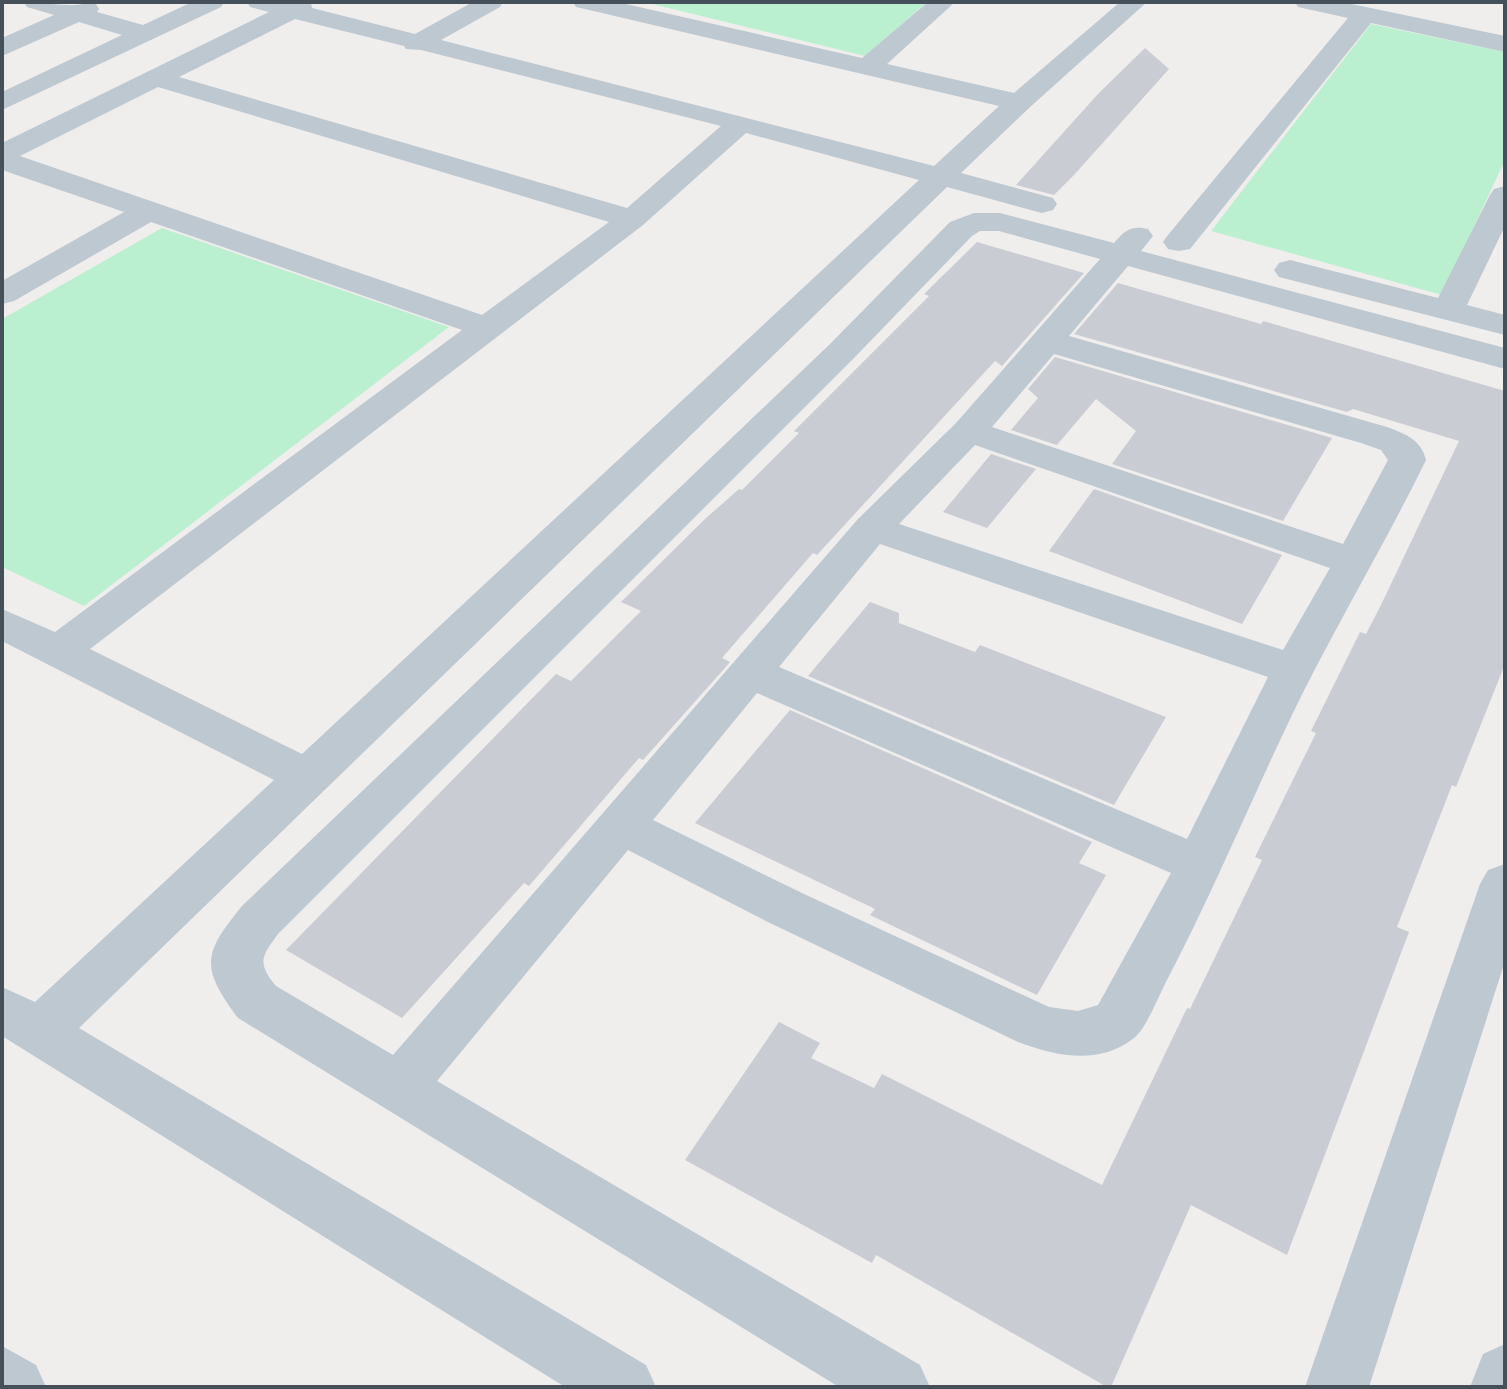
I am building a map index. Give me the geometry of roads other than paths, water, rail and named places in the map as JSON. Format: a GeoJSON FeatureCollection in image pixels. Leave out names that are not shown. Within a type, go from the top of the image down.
{"type":"FeatureCollection","features":[{"type":"Feature","properties":{"kind":"street"},"geometry":{"type":"LineString","coordinates":[[36,2],[146,34]]}},
{"type":"Feature","properties":{"kind":"street"},"geometry":{"type":"LineString","coordinates":[[2,48],[101,2]]}},
{"type":"Feature","properties":{"kind":"street"},"geometry":{"type":"LineString","coordinates":[[2,102],[212,2]]}},
{"type":"Feature","properties":{"kind":"street"},"geometry":{"type":"LineString","coordinates":[[259,2],[299,6],[415,44],[741,123],[1064,210]]}},
{"type":"Feature","properties":{"kind":"street"},"geometry":{"type":"LineString","coordinates":[[415,44],[491,2]]}},
{"type":"Feature","properties":{"kind":"street"},"geometry":{"type":"LineString","coordinates":[[585,2],[1019,102]]}},
{"type":"Feature","properties":{"kind":"street"},"geometry":{"type":"LineString","coordinates":[[868,66],[943,2]]}},
{"type":"Feature","properties":{"kind":"street"},"geometry":{"type":"LineString","coordinates":[[624,1387],[20,1021],[308,777],[1019,102],[1135,2]]}},
{"type":"Feature","properties":{"kind":"street"},"geometry":{"type":"LineString","coordinates":[[1307,2],[1505,44]]}},
{"type":"Feature","properties":{"kind":"street"},"geometry":{"type":"LineString","coordinates":[[2,154],[299,6]]}},
{"type":"Feature","properties":{"kind":"street"},"geometry":{"type":"LineString","coordinates":[[399,1087],[872,528],[969,431],[1138,238],[1364,15]]}},
{"type":"Feature","properties":{"kind":"street"},"geometry":{"type":"LineString","coordinates":[[155,78],[632,219]]}},
{"type":"Feature","properties":{"kind":"street"},"geometry":{"type":"LineString","coordinates":[[58,651],[632,219],[741,123]]}},
{"type":"Feature","properties":{"kind":"street"},"geometry":{"type":"LineString","coordinates":[[2,160],[487,328]]}},
{"type":"Feature","properties":{"kind":"street"},"geometry":{"type":"LineString","coordinates":[[1448,310],[1505,195]]}},
{"type":"Feature","properties":{"kind":"street"},"geometry":{"type":"LineString","coordinates":[[2,294],[148,211]]}},
{"type":"Feature","properties":{"kind":"street"},"geometry":{"type":"LineString","coordinates":[[898,1387],[257,1002],[237,976],[238,948],[260,920],[842,351],[961,229],[974,222],[1000,222],[1209,249]]}},
{"type":"Feature","properties":{"kind":"street"},"geometry":{"type":"LineString","coordinates":[[1138,238],[1505,359]]}},
{"type":"Feature","properties":{"kind":"street"},"geometry":{"type":"LineString","coordinates":[[1269,265],[1505,325]]}},
{"type":"Feature","properties":{"kind":"street"},"geometry":{"type":"LineString","coordinates":[[620,825],[786,908],[1037,1026],[1068,1036],[1096,1033],[1117,1021],[1200,865],[1269,716],[1355,562],[1407,460],[1405,451],[1394,442],[1048,341]]}},
{"type":"Feature","properties":{"kind":"street"},"geometry":{"type":"LineString","coordinates":[[969,431],[1355,562]]}},
{"type":"Feature","properties":{"kind":"street"},"geometry":{"type":"LineString","coordinates":[[872,528],[1295,670]]}},
{"type":"Feature","properties":{"kind":"street"},"geometry":{"type":"LineString","coordinates":[[2,623],[308,777]]}},
{"type":"Feature","properties":{"kind":"street"},"geometry":{"type":"LineString","coordinates":[[750,672],[1200,865]]}},
{"type":"Feature","properties":{"kind":"street"},"geometry":{"type":"LineString","coordinates":[[1337,1387],[1505,884]]}},
{"type":"Feature","properties":{"kind":"street"},"geometry":{"type":"LineString","coordinates":[[1502,1387],[1505,1376]]}},
{"type":"Feature","properties":{"kind":"street"},"geometry":{"type":"LineString","coordinates":[[2,1378],[14,1387]]}}]}
